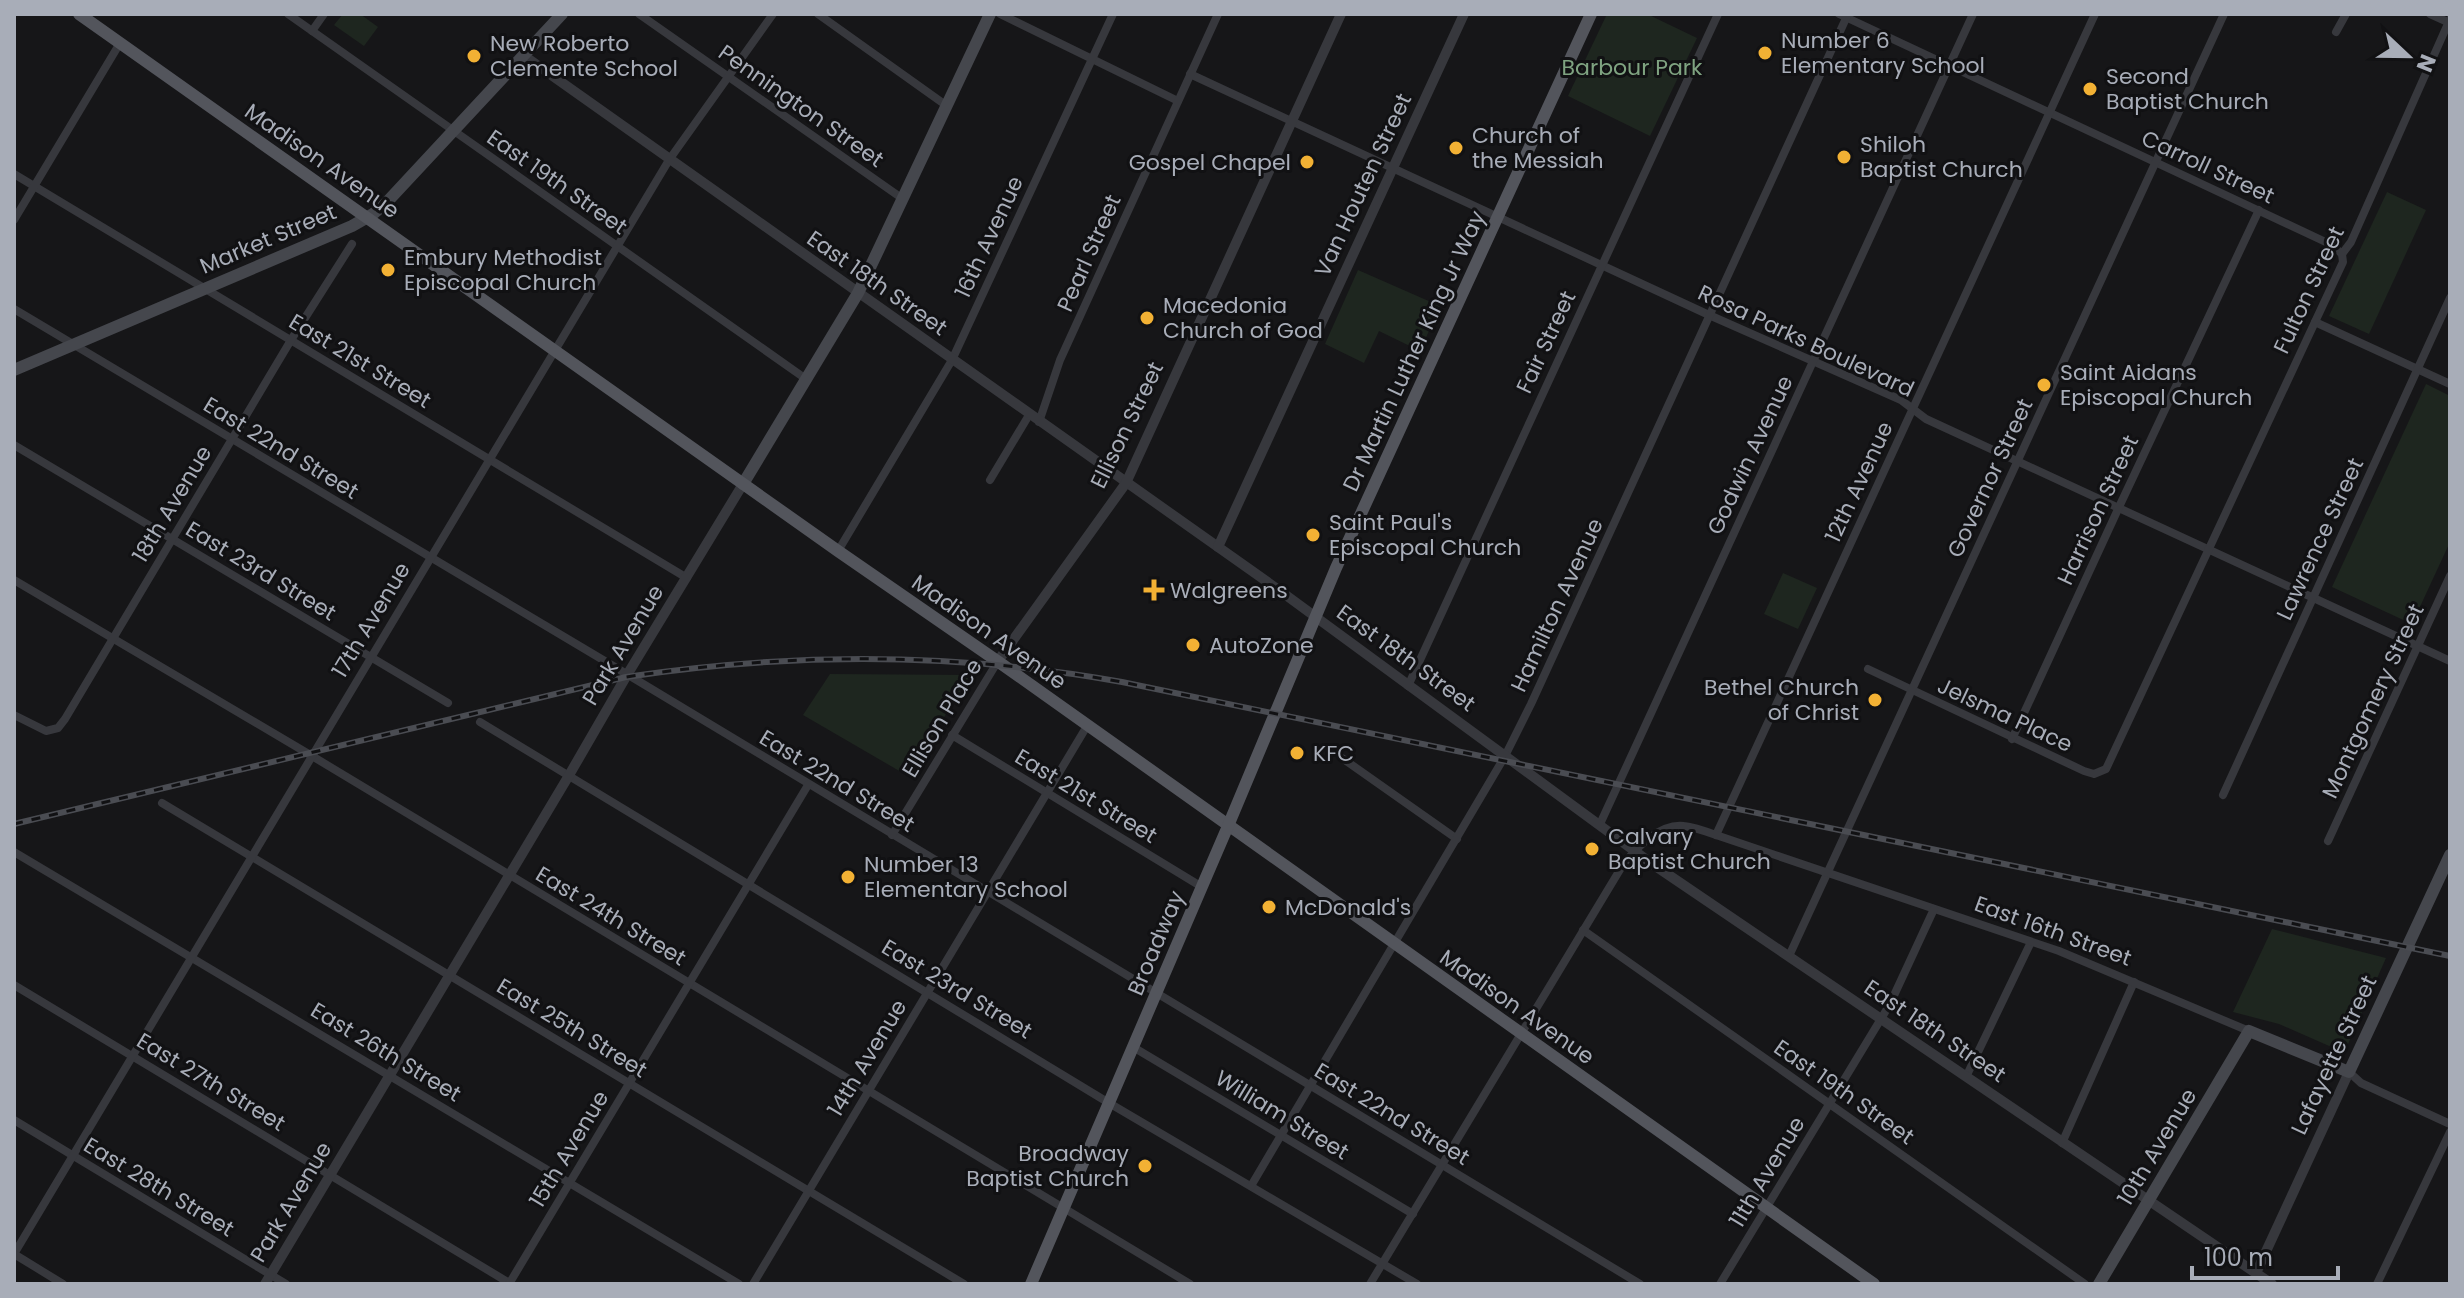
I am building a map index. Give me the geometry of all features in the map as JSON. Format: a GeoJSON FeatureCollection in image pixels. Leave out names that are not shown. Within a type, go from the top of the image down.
{"type":"FeatureCollection","features":[{"type":"Feature","properties":{"kind":"main road","name":"Madison Avenue"},"geometry":{"type":"LineString","coordinates":[[79,14],[998,661],[1874,1284]]}},
{"type":"Feature","properties":{"kind":"main road","name":"Market Street"},"geometry":{"type":"LineString","coordinates":[[14,370],[366,217],[387,202],[562,14]]}},
{"type":"Feature","properties":{"kind":"main road","name":"Park Avenue"},"geometry":{"type":"LineString","coordinates":[[743,484],[858,293],[990,14]]}},
{"type":"Feature","properties":{"kind":"main road","name":"Dr Martin Luther King Jr Way"},"geometry":{"type":"LineString","coordinates":[[1316,618],[1336,568],[1591,14]]}},
{"type":"Feature","properties":{"kind":"main road","name":"Broadway"},"geometry":{"type":"LineString","coordinates":[[1031,1284],[1316,618]]}},
{"type":"Feature","properties":{"kind":"main road","name":"Lafayette Street"},"geometry":{"type":"LineString","coordinates":[[2349,1072],[2450,855]]}},
{"type":"Feature","properties":{"kind":"main road","name":"East 16th Street"},"geometry":{"type":"LineString","coordinates":[[2249,1031],[2349,1072]]}},
{"type":"Feature","properties":{"kind":"main road","name":"10th Avenue"},"geometry":{"type":"LineString","coordinates":[[2099,1284],[2249,1031]]}},
{"type":"Feature","properties":{"kind":"street","name":"East 19th Street"},"geometry":{"type":"LineString","coordinates":[[288,14],[806,379]]}},
{"type":"Feature","properties":{"kind":"street"},"geometry":{"type":"LineString","coordinates":[[312,31],[324,14]]}},
{"type":"Feature","properties":{"kind":"street","name":"Pennington Street"},"geometry":{"type":"LineString","coordinates":[[639,14],[903,199]]}},
{"type":"Feature","properties":{"kind":"street","name":"17th Avenue"},"geometry":{"type":"LineString","coordinates":[[14,1254],[669,160],[773,14]]}},
{"type":"Feature","properties":{"kind":"street"},"geometry":{"type":"LineString","coordinates":[[818,14],[947,106]]}},
{"type":"Feature","properties":{"kind":"street"},"geometry":{"type":"LineString","coordinates":[[1000,14],[1178,101]]}},
{"type":"Feature","properties":{"kind":"street","name":"16th Avenue"},"geometry":{"type":"LineString","coordinates":[[838,551],[952,360],[1113,14]]}},
{"type":"Feature","properties":{"kind":"street","name":"Pearl Street"},"geometry":{"type":"LineString","coordinates":[[1039,422],[1060,360],[1218,14]]}},
{"type":"Feature","properties":{"kind":"street","name":"Ellison Street"},"geometry":{"type":"LineString","coordinates":[[998,661],[1126,483],[1341,14]]}},
{"type":"Feature","properties":{"kind":"street","name":"Van Houten Street"},"geometry":{"type":"LineString","coordinates":[[1218,547],[1464,14]]}},
{"type":"Feature","properties":{"kind":"street","name":"Fair Street"},"geometry":{"type":"LineString","coordinates":[[1408,686],[1718,14]]}},
{"type":"Feature","properties":{"kind":"street","name":"Godwin Avenue"},"geometry":{"type":"LineString","coordinates":[[1600,824],[1973,14]]}},
{"type":"Feature","properties":{"kind":"street","name":"12th Avenue"},"geometry":{"type":"LineString","coordinates":[[1716,835],[2095,14]]}},
{"type":"Feature","properties":{"kind":"street","name":"Governor Street"},"geometry":{"type":"LineString","coordinates":[[1789,956],[2224,14]]}},
{"type":"Feature","properties":{"kind":"street"},"geometry":{"type":"LineString","coordinates":[[2336,32],[2346,14]]}},
{"type":"Feature","properties":{"kind":"street"},"geometry":{"type":"LineString","coordinates":[[2430,14],[2449,21]]}},
{"type":"Feature","properties":{"kind":"street","name":"Carroll Street"},"geometry":{"type":"LineString","coordinates":[[1844,15],[2332,245],[2342,254]]}},
{"type":"Feature","properties":{"kind":"street","name":"Hamilton Avenue"},"geometry":{"type":"LineString","coordinates":[[1251,1186],[1505,756],[1844,15]]}},
{"type":"Feature","properties":{"kind":"street","name":"Fulton Street"},"geometry":{"type":"LineString","coordinates":[[2117,748],[2343,262],[2342,254],[2351,242],[2449,21]]}},
{"type":"Feature","properties":{"kind":"street"},"geometry":{"type":"LineString","coordinates":[[14,220],[120,43]]}},
{"type":"Feature","properties":{"kind":"street","name":"East 18th Street"},"geometry":{"type":"LineString","coordinates":[[523,55],[1218,547],[1635,851],[2272,1284]]}},
{"type":"Feature","properties":{"kind":"street","name":"Rosa Parks Boulevard"},"geometry":{"type":"LineString","coordinates":[[1190,74],[1601,266],[1901,400],[1926,419],[2450,661]]}},
{"type":"Feature","properties":{"kind":"street","name":"East 21st Street"},"geometry":{"type":"LineString","coordinates":[[14,174],[687,578]]}},
{"type":"Feature","properties":{"kind":"street","name":"Harrison Street"},"geometry":{"type":"LineString","coordinates":[[2012,739],[2259,210]]}},
{"type":"Feature","properties":{"kind":"street","name":"18th Avenue"},"geometry":{"type":"LineString","coordinates":[[14,715],[41,730],[50,731],[58,728],[65,719],[231,439],[352,244]]}},
{"type":"Feature","properties":{"kind":"street","name":"Lawrence Street"},"geometry":{"type":"LineString","coordinates":[[2223,795],[2450,298]]}},
{"type":"Feature","properties":{"kind":"street","name":"East 22nd Street"},"geometry":{"type":"LineString","coordinates":[[14,309],[1640,1284]]}},
{"type":"Feature","properties":{"kind":"street"},"geometry":{"type":"LineString","coordinates":[[2315,322],[2450,384]]}},
{"type":"Feature","properties":{"kind":"street"},"geometry":{"type":"LineString","coordinates":[[990,480],[1029,415]]}},
{"type":"Feature","properties":{"kind":"street","name":"East 23rd Street"},"geometry":{"type":"LineString","coordinates":[[14,445],[448,703]]}},
{"type":"Feature","properties":{"kind":"street","name":"Park Avenue"},"geometry":{"type":"LineString","coordinates":[[268,1279],[743,484]]}},
{"type":"Feature","properties":{"kind":"street","name":"Montgomery Street"},"geometry":{"type":"LineString","coordinates":[[2328,841],[2450,576]]}},
{"type":"Feature","properties":{"kind":"street","name":"East 24th Street"},"geometry":{"type":"LineString","coordinates":[[14,580],[1190,1284]]}},
{"type":"Feature","properties":{"kind":"street","name":"Ellison Place"},"geometry":{"type":"LineString","coordinates":[[892,835],[998,661]]}},
{"type":"Feature","properties":{"kind":"street","name":"Jelsma Place"},"geometry":{"type":"LineString","coordinates":[[1868,669],[2084,771],[2094,774],[2106,769],[2117,748]]}},
{"type":"Feature","properties":{"kind":"street","name":"East 23rd Street"},"geometry":{"type":"LineString","coordinates":[[480,722],[1109,1103],[1417,1284]]}},
{"type":"Feature","properties":{"kind":"street","name":"14th Avenue"},"geometry":{"type":"LineString","coordinates":[[753,1284],[1087,726]]}},
{"type":"Feature","properties":{"kind":"street","name":"East 21st Street"},"geometry":{"type":"LineString","coordinates":[[952,735],[1202,887]]}},
{"type":"Feature","properties":{"kind":"street"},"geometry":{"type":"LineString","coordinates":[[1342,758],[1457,839]]}},
{"type":"Feature","properties":{"kind":"street","name":"15th Avenue"},"geometry":{"type":"LineString","coordinates":[[510,1283],[808,785]]}},
{"type":"Feature","properties":{"kind":"street","name":"East 25th Street"},"geometry":{"type":"LineString","coordinates":[[162,803],[964,1284]]}},
{"type":"Feature","properties":{"kind":"street","name":"East 16th Street"},"geometry":{"type":"LineString","coordinates":[[1635,851],[1671,826],[1691,827],[2059,951],[2249,1031]]}},
{"type":"Feature","properties":{"kind":"street"},"geometry":{"type":"LineString","coordinates":[[1370,1284],[1624,863],[1635,851]]}},
{"type":"Feature","properties":{"kind":"street","name":"East 26th Street"},"geometry":{"type":"LineString","coordinates":[[14,852],[739,1284]]}},
{"type":"Feature","properties":{"kind":"street","name":"11th Avenue"},"geometry":{"type":"LineString","coordinates":[[1720,1284],[1890,1004],[1934,909]]}},
{"type":"Feature","properties":{"kind":"street","name":"East 19th Street"},"geometry":{"type":"LineString","coordinates":[[1583,930],[2085,1284]]}},
{"type":"Feature","properties":{"kind":"street"},"geometry":{"type":"LineString","coordinates":[[1966,1077],[2031,942]]}},
{"type":"Feature","properties":{"kind":"street"},"geometry":{"type":"LineString","coordinates":[[2062,1143],[2134,982]]}},
{"type":"Feature","properties":{"kind":"street","name":"East 27th Street"},"geometry":{"type":"LineString","coordinates":[[14,985],[510,1283]]}},
{"type":"Feature","properties":{"kind":"street","name":"William Street"},"geometry":{"type":"LineString","coordinates":[[1133,1047],[1413,1214]]}},
{"type":"Feature","properties":{"kind":"street","name":"East 16th Street"},"geometry":{"type":"LineString","coordinates":[[2349,1072],[2361,1083],[2450,1124]]}},
{"type":"Feature","properties":{"kind":"street","name":"Lafayette Street"},"geometry":{"type":"LineString","coordinates":[[2256,1273],[2349,1072]]}},
{"type":"Feature","properties":{"kind":"street","name":"East 28th Street"},"geometry":{"type":"LineString","coordinates":[[14,1120],[268,1279],[286,1284]]}},
{"type":"Feature","properties":{"kind":"street"},"geometry":{"type":"LineString","coordinates":[[2377,1284],[2450,1132]]}},
{"type":"Feature","properties":{"kind":"street"},"geometry":{"type":"LineString","coordinates":[[14,1254],[63,1284]]}},
{"type":"Feature","properties":{"kind":"green space"},"geometry":{"type":"Polygon","coordinates":[[[343,14],[360,14],[378,27],[364,46],[334,25],[343,14]]]}},
{"type":"Feature","properties":{"kind":"green space","name":"Barbour Park"},"geometry":{"type":"Polygon","coordinates":[[[1607,14],[1647,14],[1697,38],[1650,136],[1568,96],[1607,14]]]}},
{"type":"Feature","properties":{"kind":"green space"},"geometry":{"type":"Polygon","coordinates":[[[2387,192],[2426,210],[2369,334],[2329,316],[2387,192]]]}},
{"type":"Feature","properties":{"kind":"green space"},"geometry":{"type":"Polygon","coordinates":[[[1358,270],[1440,306],[1420,351],[1379,331],[1364,363],[1325,344],[1358,270]]]}},
{"type":"Feature","properties":{"kind":"green space"},"geometry":{"type":"Polygon","coordinates":[[[2426,384],[2450,396],[2450,542],[2412,624],[2332,587],[2426,384]]]}},
{"type":"Feature","properties":{"kind":"green space"},"geometry":{"type":"Polygon","coordinates":[[[1783,573],[1817,588],[1798,629],[1764,614],[1783,573]]]}},
{"type":"Feature","properties":{"kind":"green space"},"geometry":{"type":"Polygon","coordinates":[[[830,674],[970,675],[908,776],[803,715],[830,674]]]}},
{"type":"Feature","properties":{"kind":"green space"},"geometry":{"type":"Polygon","coordinates":[[[2272,929],[2386,958],[2348,1044],[2336,1049],[2279,1024],[2233,1012],[2272,929]]]}},
{"type":"Feature","properties":{"kind":"railway"},"geometry":{"type":"LineString","coordinates":[[14,824],[626,677],[750,663],[874,659],[936,661],[998,665],[1122,682],[2450,956]]}},
{"type":"Feature","properties":{"kind":"place","name":"Number 6 Elementary School"},"geometry":{"type":"Point","coordinates":[1765,53]}},
{"type":"Feature","properties":{"kind":"place","name":"New Roberto Clemente School"},"geometry":{"type":"Point","coordinates":[474,56]}},
{"type":"Feature","properties":{"kind":"place","name":"Second Baptist Church"},"geometry":{"type":"Point","coordinates":[2090,89]}},
{"type":"Feature","properties":{"kind":"place","name":"Church of the Messiah"},"geometry":{"type":"Point","coordinates":[1456,148]}},
{"type":"Feature","properties":{"kind":"place","name":"Shiloh Baptist Church"},"geometry":{"type":"Point","coordinates":[1844,157]}},
{"type":"Feature","properties":{"kind":"place","name":"Gospel Chapel"},"geometry":{"type":"Point","coordinates":[1307,162]}},
{"type":"Feature","properties":{"kind":"place","name":"Embury Methodist Episcopal Church"},"geometry":{"type":"Point","coordinates":[388,270]}},
{"type":"Feature","properties":{"kind":"place","name":"Macedonia Church of God"},"geometry":{"type":"Point","coordinates":[1147,318]}},
{"type":"Feature","properties":{"kind":"place","name":"Saint Aidans Episcopal Church"},"geometry":{"type":"Point","coordinates":[2044,385]}},
{"type":"Feature","properties":{"kind":"place","name":"Saint Paul's Episcopal Church"},"geometry":{"type":"Point","coordinates":[1313,535]}},
{"type":"Feature","properties":{"kind":"place","name":"Walgreens"},"geometry":{"type":"Point","coordinates":[1154,590]}},
{"type":"Feature","properties":{"kind":"place","name":"AutoZone"},"geometry":{"type":"Point","coordinates":[1193,645]}},
{"type":"Feature","properties":{"kind":"place","name":"Bethel Church of Christ"},"geometry":{"type":"Point","coordinates":[1875,700]}},
{"type":"Feature","properties":{"kind":"place","name":"KFC"},"geometry":{"type":"Point","coordinates":[1297,753]}},
{"type":"Feature","properties":{"kind":"place","name":"Calvary Baptist Church"},"geometry":{"type":"Point","coordinates":[1592,849]}},
{"type":"Feature","properties":{"kind":"place","name":"Number 13 Elementary School"},"geometry":{"type":"Point","coordinates":[848,877]}},
{"type":"Feature","properties":{"kind":"place","name":"McDonald's"},"geometry":{"type":"Point","coordinates":[1269,907]}},
{"type":"Feature","properties":{"kind":"place","name":"Broadway Baptist Church"},"geometry":{"type":"Point","coordinates":[1145,1166]}}]}
